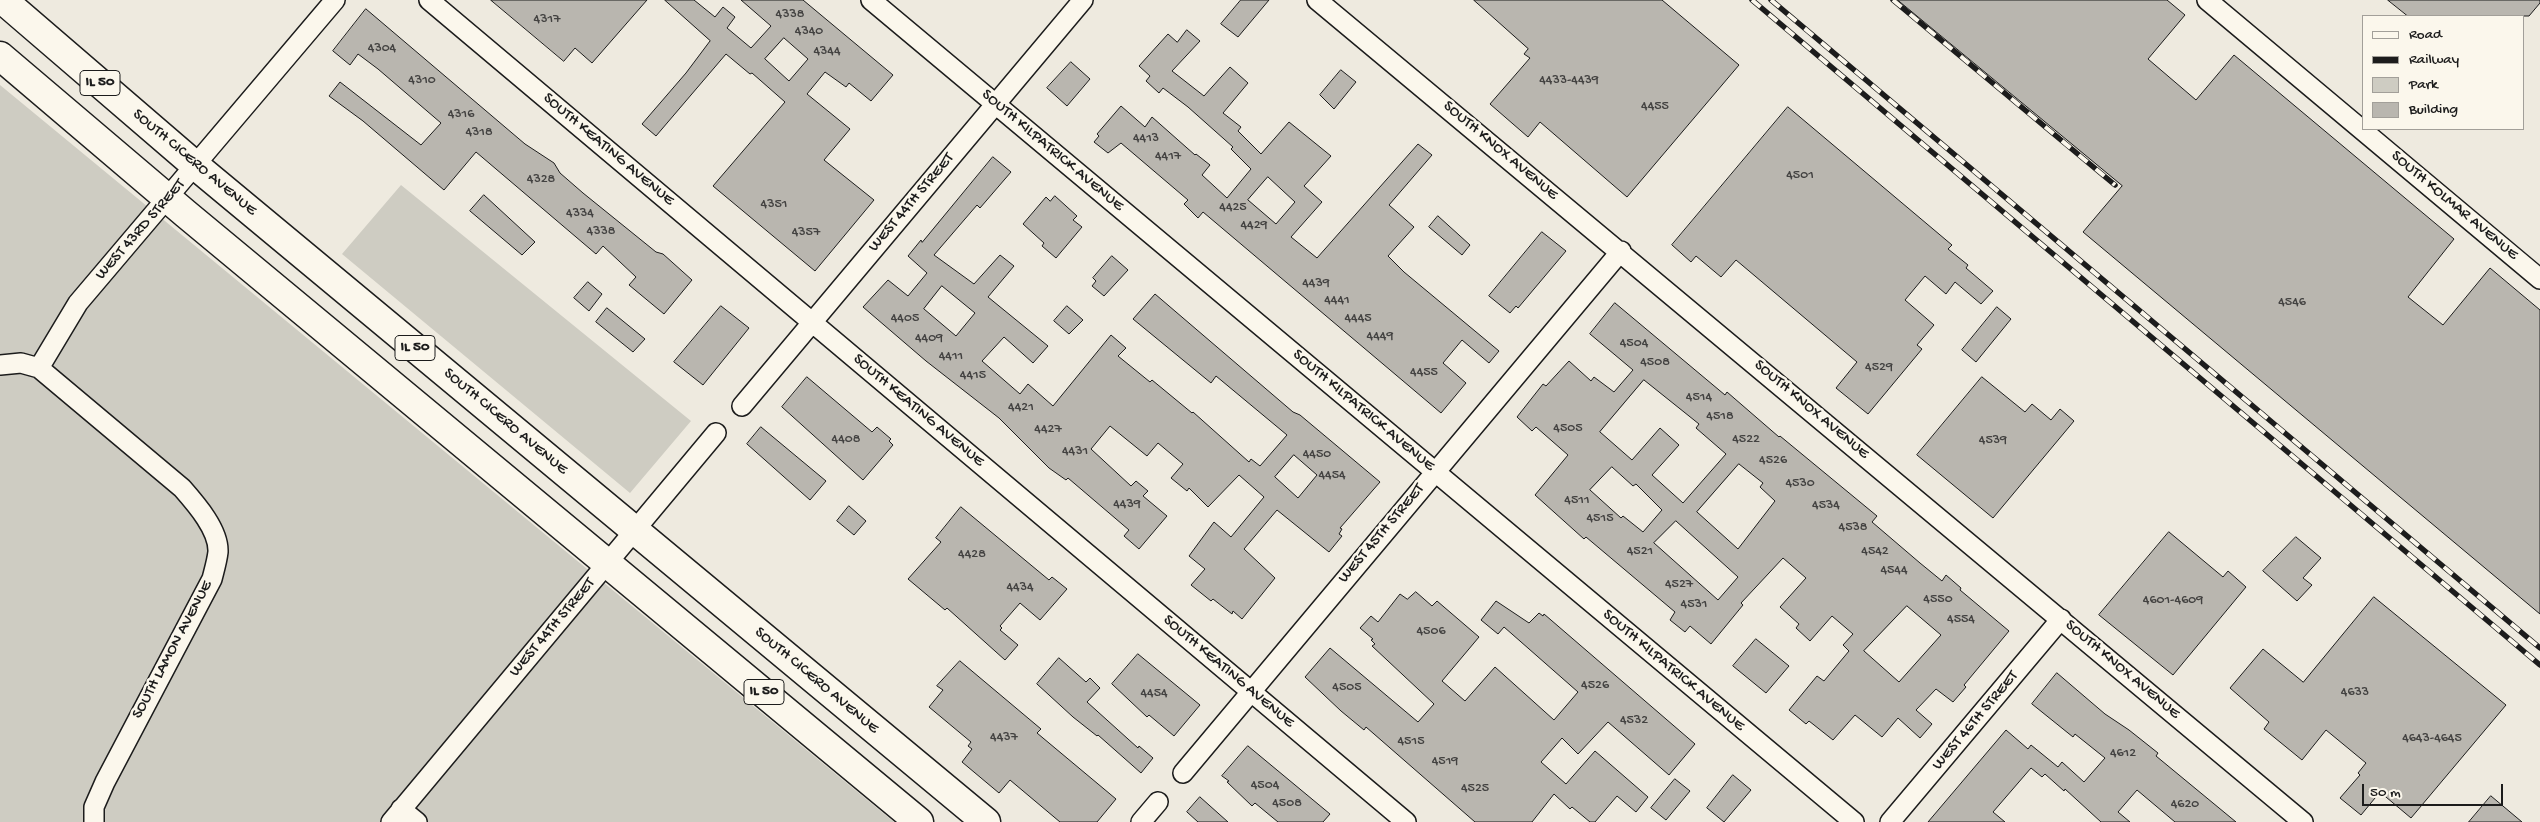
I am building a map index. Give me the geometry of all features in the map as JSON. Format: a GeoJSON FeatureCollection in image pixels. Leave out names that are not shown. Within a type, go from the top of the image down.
{"type":"FeatureCollection","features":[{"type":"Feature","properties":{"kind":"main road","name":"SOUTH CICERO AVENUE"},"geometry":{"type":"LineString","coordinates":[[3,0],[196,166],[986,822]]}},
{"type":"Feature","properties":{"kind":"main road","name":"IL 50"},"geometry":{"type":"LineString","coordinates":[[0,56],[168,198],[919,822]]}},
{"type":"Feature","properties":{"kind":"street","name":"WEST 43RD STREET"},"geometry":{"type":"LineString","coordinates":[[38,368],[78,303],[336,0]]}},
{"type":"Feature","properties":{"kind":"street","name":"SOUTH KEATING AVENUE"},"geometry":{"type":"LineString","coordinates":[[429,0],[1406,822]]}},
{"type":"Feature","properties":{"kind":"street","name":"SOUTH KILPATRICK AVENUE"},"geometry":{"type":"LineString","coordinates":[[871,0],[1854,822]]}},
{"type":"Feature","properties":{"kind":"street","name":"WEST 44TH STREET"},"geometry":{"type":"LineString","coordinates":[[742,406],[1083,0]]}},
{"type":"Feature","properties":{"kind":"street","name":"SOUTH KNOX AVENUE"},"geometry":{"type":"LineString","coordinates":[[1317,0],[1621,251],[2303,822]]}},
{"type":"Feature","properties":{"kind":"street","name":"SOUTH KOLMAR AVENUE"},"geometry":{"type":"LineString","coordinates":[[2207,0],[2362,130]]}},
{"type":"Feature","properties":{"kind":"street","name":"SOUTH KOLMAR AVENUE"},"geometry":{"type":"LineString","coordinates":[[2362,130],[2540,279]]}},
{"type":"Feature","properties":{"kind":"street","name":"WEST 45TH STREET"},"geometry":{"type":"LineString","coordinates":[[1183,773],[1621,251]]}},
{"type":"Feature","properties":{"kind":"street"},"geometry":{"type":"LineString","coordinates":[[0,365],[21,363],[38,368]]}},
{"type":"Feature","properties":{"kind":"street","name":"SOUTH LAMON AVENUE"},"geometry":{"type":"LineString","coordinates":[[38,368],[182,488],[199,507],[210,525],[218,551],[212,579],[104,782],[94,807],[94,822]]}},
{"type":"Feature","properties":{"kind":"street","name":"WEST 44TH STREET"},"geometry":{"type":"LineString","coordinates":[[396,816],[716,433]]}},
{"type":"Feature","properties":{"kind":"street","name":"WEST 46TH STREET"},"geometry":{"type":"LineString","coordinates":[[1890,822],[2061,619]]}},
{"type":"Feature","properties":{"kind":"street"},"geometry":{"type":"LineString","coordinates":[[1141,822],[1158,802]]}},
{"type":"Feature","properties":{"kind":"street"},"geometry":{"type":"LineString","coordinates":[[396,816],[417,822]]}},
{"type":"Feature","properties":{"kind":"green space"},"geometry":{"type":"Polygon","coordinates":[[[0,85],[894,822],[0,822],[0,85]]]}},
{"type":"Feature","properties":{"kind":"green space"},"geometry":{"type":"Polygon","coordinates":[[[401,185],[691,421],[630,493],[342,254],[401,185]]]}},
{"type":"Feature","properties":{"kind":"building"},"geometry":{"type":"Polygon","coordinates":[[[491,0],[647,0],[592,63],[575,48],[564,61],[491,0]]]}},
{"type":"Feature","properties":{"kind":"building"},"geometry":{"type":"Polygon","coordinates":[[[665,0],[694,0],[715,17],[723,7],[735,17],[727,28],[751,48],[771,26],[741,0],[803,0],[893,75],[871,101],[849,83],[846,87],[825,72],[807,94],[850,129],[824,160],[874,200],[815,271],[713,186],[785,102],[752,73],[750,74],[726,54],[656,136],[642,124],[686,73],[710,41],[665,0]],[[784,38],[765,59],[789,81],[808,59],[784,38]]]}},
{"type":"Feature","properties":{"kind":"building"},"geometry":{"type":"Polygon","coordinates":[[[1241,0],[1269,0],[1238,37],[1221,24],[1241,0]]]}},
{"type":"Feature","properties":{"kind":"building"},"geometry":{"type":"Polygon","coordinates":[[[1474,0],[1662,0],[1739,65],[1627,197],[1540,122],[1528,137],[1490,104],[1530,58],[1524,54],[1528,49],[1474,0]]]}},
{"type":"Feature","properties":{"kind":"building"},"geometry":{"type":"Polygon","coordinates":[[[1898,0],[2167,0],[2185,15],[2148,59],[2196,100],[2234,55],[2454,239],[2408,297],[2443,325],[2490,268],[2540,310],[2540,614],[2083,232],[2122,186],[1898,0]]]}},
{"type":"Feature","properties":{"kind":"building"},"geometry":{"type":"Polygon","coordinates":[[[2388,0],[2540,0],[2540,3],[2529,16],[2407,15],[2388,0]]]}},
{"type":"Feature","properties":{"kind":"building"},"geometry":{"type":"Polygon","coordinates":[[[366,9],[525,144],[554,163],[560,173],[583,193],[656,252],[663,254],[692,280],[664,314],[629,285],[636,277],[603,246],[596,254],[476,152],[444,190],[363,121],[329,96],[340,82],[421,145],[441,123],[358,54],[350,65],[333,51],[366,9]]]}},
{"type":"Feature","properties":{"kind":"building"},"geometry":{"type":"Polygon","coordinates":[[[1187,30],[1200,41],[1172,71],[1204,96],[1230,67],[1248,83],[1223,113],[1241,127],[1238,131],[1261,154],[1289,122],[1331,156],[1304,186],[1322,202],[1291,237],[1317,258],[1418,144],[1432,155],[1389,205],[1414,227],[1388,256],[1404,272],[1499,351],[1489,363],[1462,340],[1443,363],[1466,383],[1441,413],[1203,212],[1198,218],[1184,204],[1188,200],[1121,143],[1108,153],[1094,142],[1099,136],[1097,134],[1121,106],[1145,127],[1152,117],[1195,155],[1210,165],[1202,175],[1227,198],[1251,169],[1231,149],[1233,147],[1188,107],[1163,88],[1159,93],[1146,81],[1150,76],[1139,66],[1168,34],[1177,42],[1187,30]],[[1268,177],[1248,200],[1276,224],[1295,202],[1268,177]]]}},
{"type":"Feature","properties":{"kind":"building"},"geometry":{"type":"Polygon","coordinates":[[[1071,62],[1090,79],[1067,106],[1047,88],[1071,62]]]}},
{"type":"Feature","properties":{"kind":"building"},"geometry":{"type":"Polygon","coordinates":[[[1341,70],[1356,82],[1334,109],[1320,95],[1341,70]]]}},
{"type":"Feature","properties":{"kind":"building"},"geometry":{"type":"Polygon","coordinates":[[[1788,107],[1952,245],[1948,249],[1968,265],[1966,268],[1993,291],[1981,304],[1955,282],[1946,294],[1925,276],[1905,300],[1934,325],[1917,345],[1922,349],[1868,414],[1836,388],[1857,362],[1736,260],[1721,277],[1696,256],[1691,262],[1672,245],[1788,107]]]}},
{"type":"Feature","properties":{"kind":"building"},"geometry":{"type":"Polygon","coordinates":[[[993,157],[1011,172],[980,208],[977,205],[934,255],[974,284],[1000,255],[1014,266],[988,297],[1048,346],[1033,363],[1004,337],[982,361],[1020,394],[1028,384],[1053,406],[1111,335],[1126,348],[1118,356],[1150,382],[1152,380],[1193,412],[1249,462],[1251,459],[1260,466],[1287,435],[1216,376],[1211,383],[1133,319],[1155,294],[1293,412],[1300,415],[1380,482],[1340,528],[1342,529],[1339,534],[1342,536],[1329,552],[1277,510],[1244,549],[1275,578],[1242,619],[1233,611],[1232,614],[1213,599],[1211,601],[1191,585],[1205,569],[1189,556],[1214,522],[1231,537],[1264,497],[1239,475],[1208,507],[1189,488],[1187,491],[1171,478],[1183,464],[1158,443],[1147,456],[1110,426],[1091,449],[1131,486],[1136,481],[1148,491],[1143,496],[1167,516],[1139,549],[1124,536],[1129,530],[1068,478],[1066,480],[1049,468],[999,418],[926,361],[863,307],[888,280],[908,296],[927,273],[908,256],[921,240],[922,242],[993,157]],[[942,286],[924,309],[956,336],[975,313],[942,286]],[[1294,455],[1275,477],[1298,498],[1317,475],[1294,455]]]}},
{"type":"Feature","properties":{"kind":"building"},"geometry":{"type":"Polygon","coordinates":[[[484,195],[535,242],[522,255],[470,211],[484,195]]]}},
{"type":"Feature","properties":{"kind":"building"},"geometry":{"type":"Polygon","coordinates":[[[1055,196],[1077,216],[1073,220],[1082,227],[1056,258],[1042,246],[1044,243],[1023,224],[1046,197],[1050,201],[1055,196]]]}},
{"type":"Feature","properties":{"kind":"building"},"geometry":{"type":"Polygon","coordinates":[[[1438,216],[1470,245],[1462,255],[1429,227],[1438,216]]]}},
{"type":"Feature","properties":{"kind":"building"},"geometry":{"type":"Polygon","coordinates":[[[1542,232],[1566,251],[1518,308],[1516,306],[1510,313],[1489,296],[1542,232]]]}},
{"type":"Feature","properties":{"kind":"building"},"geometry":{"type":"Polygon","coordinates":[[[1112,256],[1128,270],[1104,296],[1092,286],[1096,281],[1093,278],[1112,256]]]}},
{"type":"Feature","properties":{"kind":"building"},"geometry":{"type":"Polygon","coordinates":[[[588,282],[602,294],[589,311],[574,298],[588,282]]]}},
{"type":"Feature","properties":{"kind":"building"},"geometry":{"type":"Polygon","coordinates":[[[1615,303],[1725,395],[1727,392],[1779,437],[1877,516],[1872,522],[1920,563],[1942,581],[1946,575],[1961,588],[1960,590],[2009,631],[1964,685],[1966,687],[1953,702],[1936,689],[1916,710],[1932,724],[1920,738],[1898,718],[1882,737],[1855,715],[1833,740],[1809,721],[1806,724],[1789,710],[1817,676],[1824,681],[1849,651],[1843,645],[1853,634],[1832,616],[1810,641],[1796,628],[1799,624],[1780,607],[1806,578],[1783,558],[1741,603],[1743,605],[1711,644],[1690,626],[1685,632],[1670,620],[1675,612],[1586,537],[1584,539],[1535,495],[1568,455],[1536,427],[1532,431],[1517,417],[1543,384],[1546,386],[1569,361],[1591,381],[1594,377],[1614,392],[1633,370],[1590,334],[1615,303]],[[1644,380],[1600,432],[1632,460],[1660,428],[1679,445],[1652,475],[1683,503],[1726,454],[1696,428],[1699,424],[1644,380]],[[1739,464],[1697,512],[1738,549],[1775,501],[1760,487],[1763,483],[1739,464]],[[1612,467],[1590,490],[1621,518],[1623,516],[1643,532],[1662,510],[1636,484],[1633,486],[1612,467]],[[1676,521],[1654,543],[1718,600],[1738,577],[1676,521]],[[1907,606],[1864,651],[1899,682],[1941,635],[1907,606]]]}},
{"type":"Feature","properties":{"kind":"building"},"geometry":{"type":"Polygon","coordinates":[[[721,306],[749,328],[703,385],[674,362],[721,306]]]}},
{"type":"Feature","properties":{"kind":"building"},"geometry":{"type":"Polygon","coordinates":[[[1067,306],[1083,320],[1069,334],[1054,321],[1067,306]]]}},
{"type":"Feature","properties":{"kind":"building"},"geometry":{"type":"Polygon","coordinates":[[[1997,307],[2011,319],[1976,362],[1962,350],[1997,307]]]}},
{"type":"Feature","properties":{"kind":"building"},"geometry":{"type":"Polygon","coordinates":[[[607,308],[645,339],[633,352],[596,322],[607,308]]]}},
{"type":"Feature","properties":{"kind":"building"},"geometry":{"type":"Polygon","coordinates":[[[807,377],[872,432],[877,427],[891,439],[889,441],[893,445],[863,480],[782,407],[807,377]]]}},
{"type":"Feature","properties":{"kind":"building"},"geometry":{"type":"Polygon","coordinates":[[[1982,377],[2025,412],[2032,404],[2051,420],[2060,409],[2074,421],[1993,518],[1917,455],[1982,377]]]}},
{"type":"Feature","properties":{"kind":"building"},"geometry":{"type":"Polygon","coordinates":[[[761,427],[826,481],[810,500],[747,444],[761,427]]]}},
{"type":"Feature","properties":{"kind":"building"},"geometry":{"type":"Polygon","coordinates":[[[849,506],[866,521],[854,535],[837,521],[849,506]]]}},
{"type":"Feature","properties":{"kind":"building"},"geometry":{"type":"Polygon","coordinates":[[[961,507],[1049,580],[1052,577],[1067,589],[1040,620],[1020,603],[1000,626],[1002,628],[1000,630],[1018,645],[1005,660],[947,608],[945,610],[908,579],[941,542],[936,538],[961,507]]]}},
{"type":"Feature","properties":{"kind":"building"},"geometry":{"type":"Polygon","coordinates":[[[2169,532],[2223,577],[2228,571],[2246,587],[2173,675],[2099,615],[2169,532]]]}},
{"type":"Feature","properties":{"kind":"building"},"geometry":{"type":"Polygon","coordinates":[[[2296,537],[2321,558],[2303,578],[2312,585],[2297,601],[2263,571],[2296,537]]]}},
{"type":"Feature","properties":{"kind":"building"},"geometry":{"type":"Polygon","coordinates":[[[1416,592],[1432,606],[1437,601],[1479,637],[1442,681],[1465,701],[1495,667],[1554,720],[1578,692],[1504,627],[1498,634],[1481,620],[1496,601],[1529,623],[1539,613],[1543,616],[1544,614],[1695,744],[1669,775],[1608,722],[1578,754],[1562,738],[1541,762],[1566,784],[1595,751],[1648,797],[1636,812],[1617,796],[1595,822],[1590,822],[1572,807],[1570,809],[1554,794],[1532,822],[1475,822],[1366,727],[1364,730],[1341,711],[1305,677],[1330,648],[1418,722],[1434,704],[1372,646],[1375,644],[1371,640],[1373,639],[1360,628],[1371,616],[1378,622],[1400,594],[1407,599],[1416,592]]]}},
{"type":"Feature","properties":{"kind":"building"},"geometry":{"type":"Polygon","coordinates":[[[2374,597],[2506,705],[2411,818],[2380,792],[2361,815],[2340,798],[2360,775],[2358,773],[2366,763],[2326,730],[2302,760],[2264,729],[2269,722],[2230,688],[2263,649],[2303,682],[2374,597]]]}},
{"type":"Feature","properties":{"kind":"building"},"geometry":{"type":"Polygon","coordinates":[[[1756,639],[1789,666],[1766,693],[1733,666],[1756,639]]]}},
{"type":"Feature","properties":{"kind":"building"},"geometry":{"type":"Polygon","coordinates":[[[1138,654],[1200,705],[1174,736],[1149,715],[1147,717],[1112,684],[1138,654]]]}},
{"type":"Feature","properties":{"kind":"building"},"geometry":{"type":"Polygon","coordinates":[[[1059,658],[1086,682],[1090,678],[1100,688],[1087,702],[1138,748],[1139,746],[1153,758],[1141,773],[1098,735],[1073,717],[1037,684],[1059,658]]]}},
{"type":"Feature","properties":{"kind":"building"},"geometry":{"type":"Polygon","coordinates":[[[960,661],[1041,729],[1037,733],[1116,799],[1097,822],[1060,822],[1010,780],[999,793],[962,762],[972,749],[968,746],[971,742],[929,707],[943,690],[937,686],[960,661]]]}},
{"type":"Feature","properties":{"kind":"building"},"geometry":{"type":"Polygon","coordinates":[[[2057,673],[2105,714],[2158,753],[2156,756],[2236,822],[2175,822],[2137,790],[2118,812],[2130,822],[2101,822],[2065,789],[2064,791],[2045,774],[2042,777],[2031,768],[1993,812],[2005,822],[1928,822],[2006,730],[2028,749],[2031,745],[2058,767],[2062,762],[2084,782],[2105,758],[2075,734],[2073,737],[2032,704],[2057,673]]]}},
{"type":"Feature","properties":{"kind":"building"},"geometry":{"type":"Polygon","coordinates":[[[1248,746],[1330,814],[1323,822],[1278,822],[1255,803],[1252,806],[1227,782],[1229,781],[1222,776],[1248,746]]]}},
{"type":"Feature","properties":{"kind":"building"},"geometry":{"type":"Polygon","coordinates":[[[1733,775],[1751,790],[1724,822],[1707,808],[1733,775]]]}},
{"type":"Feature","properties":{"kind":"building"},"geometry":{"type":"Polygon","coordinates":[[[1675,779],[1690,791],[1666,820],[1651,808],[1675,779]]]}},
{"type":"Feature","properties":{"kind":"building"},"geometry":{"type":"Polygon","coordinates":[[[2491,796],[2522,822],[2469,822],[2491,796]]]}},
{"type":"Feature","properties":{"kind":"building"},"geometry":{"type":"Polygon","coordinates":[[[1200,797],[1228,822],[1198,822],[1187,812],[1200,797]]]}},
{"type":"Feature","properties":{"kind":"railway"},"geometry":{"type":"LineString","coordinates":[[1752,0],[2540,665]]}},
{"type":"Feature","properties":{"kind":"railway"},"geometry":{"type":"LineString","coordinates":[[1771,0],[2540,648]]}},
{"type":"Feature","properties":{"kind":"railway"},"geometry":{"type":"LineString","coordinates":[[1893,0],[2115,185]]}}]}
